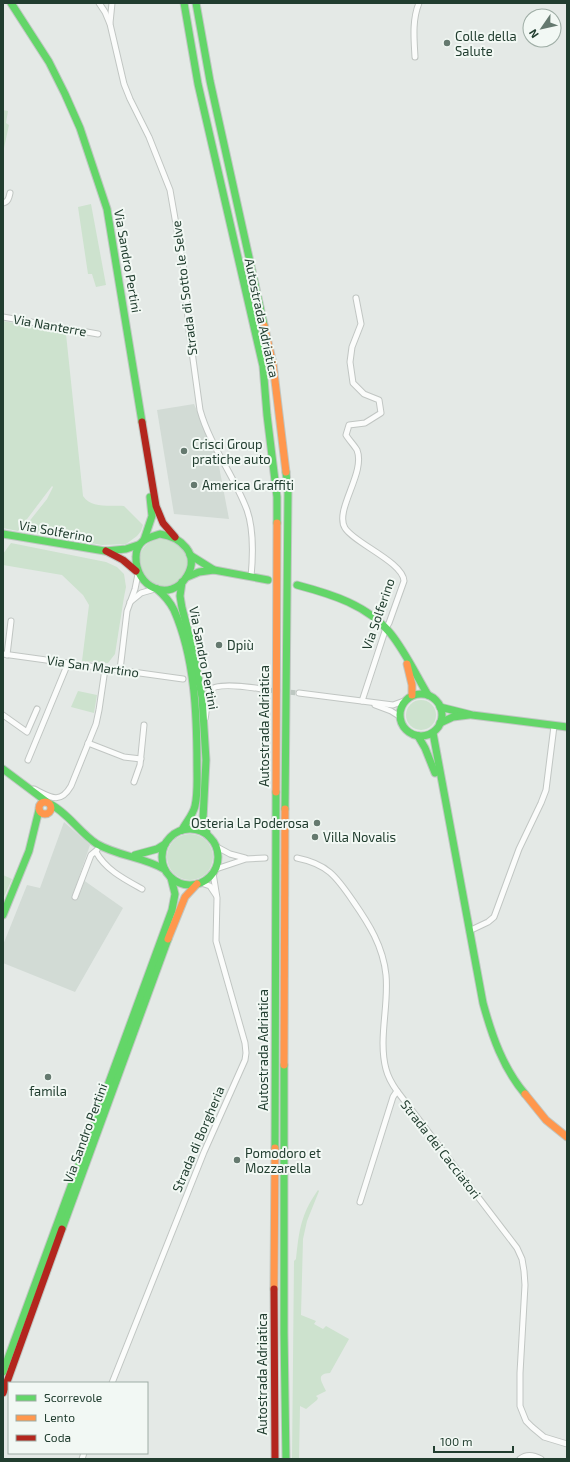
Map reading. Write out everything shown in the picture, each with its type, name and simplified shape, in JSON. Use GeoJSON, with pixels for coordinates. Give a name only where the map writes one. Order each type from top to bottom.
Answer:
{"type":"FeatureCollection","features":[{"type":"Feature","properties":{"kind":"main road","name":"Via Sandro Pertini"},"geometry":{"type":"LineString","coordinates":[[6,3],[40,57],[61,97],[76,130],[101,206],[112,260],[151,506],[152,516],[144,540]]}},
{"type":"Feature","properties":{"kind":"main road","name":"Via Sandro Pertini"},"geometry":{"type":"LineString","coordinates":[[11,3],[49,62],[65,94],[80,128],[107,209],[156,506],[163,523],[187,548],[190,556],[190,570],[184,579],[180,596],[199,681],[204,722],[206,760],[203,818],[207,834],[217,847]]}},
{"type":"Feature","properties":{"kind":"main road","name":"Autostrada Adriatica"},"geometry":{"type":"LineString","coordinates":[[184,3],[198,84],[263,366],[276,497],[275,1459]]}},
{"type":"Feature","properties":{"kind":"main road","name":"Autostrada Adriatica"},"geometry":{"type":"LineString","coordinates":[[196,3],[210,81],[273,364],[288,493],[285,688],[284,1340],[286,1459]]}},
{"type":"Feature","properties":{"kind":"main road","name":"Via Solferino"},"geometry":{"type":"LineString","coordinates":[[3,534],[105,551],[126,549],[138,545]]}},
{"type":"Feature","properties":{"kind":"main road"},"geometry":{"type":"LineString","coordinates":[[137,572],[135,562],[138,545],[144,540],[160,534],[175,537]]}},
{"type":"Feature","properties":{"kind":"main road","name":"Via Solferino"},"geometry":{"type":"LineString","coordinates":[[105,551],[124,560],[137,572]]}},
{"type":"Feature","properties":{"kind":"main road"},"geometry":{"type":"LineString","coordinates":[[190,556],[214,570]]}},
{"type":"Feature","properties":{"kind":"main road"},"geometry":{"type":"LineString","coordinates":[[156,589],[165,590],[172,588],[184,579],[199,572],[214,570],[268,580]]}},
{"type":"Feature","properties":{"kind":"main road","name":"Via Sandro Pertini"},"geometry":{"type":"LineString","coordinates":[[137,572],[142,580],[156,589],[168,600],[174,609],[187,657],[194,698],[198,753],[197,795],[195,807],[182,830],[169,838],[165,844]]}},
{"type":"Feature","properties":{"kind":"main road"},"geometry":{"type":"LineString","coordinates":[[298,585],[328,593],[347,601],[369,614],[386,628],[396,641],[428,695]]}},
{"type":"Feature","properties":{"kind":"main road"},"geometry":{"type":"LineString","coordinates":[[405,656],[412,685],[412,695]]}},
{"type":"Feature","properties":{"kind":"main road"},"geometry":{"type":"LineString","coordinates":[[412,695],[428,695],[433,698],[440,707],[442,718],[440,723],[432,733],[428,735],[418,736],[411,734],[401,723],[399,716],[404,701],[412,695]]}},
{"type":"Feature","properties":{"kind":"main road"},"geometry":{"type":"LineString","coordinates":[[440,707],[472,715],[567,727]]}},
{"type":"Feature","properties":{"kind":"main road"},"geometry":{"type":"LineString","coordinates":[[440,723],[454,717],[472,715]]}},
{"type":"Feature","properties":{"kind":"main road"},"geometry":{"type":"LineString","coordinates":[[432,733],[483,1003],[491,1032],[498,1051],[522,1091],[546,1120],[567,1137]]}},
{"type":"Feature","properties":{"kind":"main road"},"geometry":{"type":"LineString","coordinates":[[418,736],[430,759],[444,798]]}},
{"type":"Feature","properties":{"kind":"main road"},"geometry":{"type":"LineString","coordinates":[[3,769],[28,790],[35,798],[42,813],[64,816]]}},
{"type":"Feature","properties":{"kind":"main road"},"geometry":{"type":"LineString","coordinates":[[28,790],[39,795],[55,807],[85,835],[99,844],[116,852],[151,861],[164,869]]}},
{"type":"Feature","properties":{"kind":"main road"},"geometry":{"type":"LineString","coordinates":[[3,914],[29,851],[41,804],[49,803]]}},
{"type":"Feature","properties":{"kind":"main road"},"geometry":{"type":"LineString","coordinates":[[33,837],[45,817],[52,809],[49,803]]}},
{"type":"Feature","properties":{"kind":"main road"},"geometry":{"type":"LineString","coordinates":[[182,830],[190,828],[207,834]]}},
{"type":"Feature","properties":{"kind":"main road"},"geometry":{"type":"LineString","coordinates":[[133,856],[157,850],[165,844]]}},
{"type":"Feature","properties":{"kind":"main road"},"geometry":{"type":"LineString","coordinates":[[164,869],[162,856],[165,844]]}},
{"type":"Feature","properties":{"kind":"main road"},"geometry":{"type":"LineString","coordinates":[[214,871],[218,854],[217,847]]}},
{"type":"Feature","properties":{"kind":"main road","name":"Via Sandro Pertini"},"geometry":{"type":"LineString","coordinates":[[3,1372],[172,910],[175,894],[171,878],[164,869]]}},
{"type":"Feature","properties":{"kind":"main road","name":"Via Sandro Pertini"},"geometry":{"type":"LineString","coordinates":[[3,1393],[177,914],[185,897],[199,884],[208,879],[214,871]]}},
{"type":"Feature","properties":{"kind":"main road"},"geometry":{"type":"LineString","coordinates":[[171,878],[179,883],[188,885],[199,884]]}},
{"type":"Feature","properties":{"kind":"street","name":"Strada di Sotto le Selve"},"geometry":{"type":"LineString","coordinates":[[99,3],[110,24],[124,84],[149,137],[170,190],[184,270],[189,330],[200,410],[203,422],[217,453],[241,495],[247,511],[251,535],[251,577]]}},
{"type":"Feature","properties":{"kind":"street"},"geometry":{"type":"LineString","coordinates":[[104,12],[111,3]]}},
{"type":"Feature","properties":{"kind":"street"},"geometry":{"type":"LineString","coordinates":[[110,24],[111,3]]}},
{"type":"Feature","properties":{"kind":"street"},"geometry":{"type":"LineString","coordinates":[[415,58],[413,36],[415,13],[419,3]]}},
{"type":"Feature","properties":{"kind":"street"},"geometry":{"type":"LineString","coordinates":[[3,203],[6,202],[10,196]]}},
{"type":"Feature","properties":{"kind":"street","name":"Via Solferino"},"geometry":{"type":"LineString","coordinates":[[356,298],[361,324],[352,347],[350,362],[353,383],[364,394],[379,400],[381,413],[365,424],[349,424],[346,435],[357,450],[358,459],[356,475],[344,511],[343,522],[345,529],[384,557],[404,576],[402,588],[389,624],[386,628],[364,700]]}},
{"type":"Feature","properties":{"kind":"street","name":"Via Nanterre"},"geometry":{"type":"LineString","coordinates":[[3,317],[98,334]]}},
{"type":"Feature","properties":{"kind":"street"},"geometry":{"type":"LineString","coordinates":[[120,670],[127,611],[135,589],[137,572]]}},
{"type":"Feature","properties":{"kind":"street"},"geometry":{"type":"LineString","coordinates":[[130,602],[141,593],[156,589]]}},
{"type":"Feature","properties":{"kind":"street"},"geometry":{"type":"LineString","coordinates":[[5,654],[11,621]]}},
{"type":"Feature","properties":{"kind":"street","name":"Via San Martino"},"geometry":{"type":"LineString","coordinates":[[5,654],[183,679]]}},
{"type":"Feature","properties":{"kind":"street"},"geometry":{"type":"LineString","coordinates":[[28,760],[68,663]]}},
{"type":"Feature","properties":{"kind":"street"},"geometry":{"type":"LineString","coordinates":[[18,781],[55,799],[61,798],[67,793],[96,724],[105,669]]}},
{"type":"Feature","properties":{"kind":"street"},"geometry":{"type":"LineString","coordinates":[[204,722],[207,711],[208,695],[213,687],[242,687],[268,690]]}},
{"type":"Feature","properties":{"kind":"street"},"geometry":{"type":"LineString","coordinates":[[299,693],[364,700],[393,705],[404,701]]}},
{"type":"Feature","properties":{"kind":"street"},"geometry":{"type":"LineString","coordinates":[[364,700],[391,711],[399,716]]}},
{"type":"Feature","properties":{"kind":"street"},"geometry":{"type":"LineString","coordinates":[[3,715],[27,732],[37,709]]}},
{"type":"Feature","properties":{"kind":"street"},"geometry":{"type":"LineString","coordinates":[[134,782],[141,759],[144,725]]}},
{"type":"Feature","properties":{"kind":"street"},"geometry":{"type":"LineString","coordinates":[[469,931],[488,922],[494,917],[519,849],[546,790],[554,726]]}},
{"type":"Feature","properties":{"kind":"street"},"geometry":{"type":"LineString","coordinates":[[88,743],[124,757],[141,759]]}},
{"type":"Feature","properties":{"kind":"street"},"geometry":{"type":"LineString","coordinates":[[75,897],[91,856],[96,852],[99,844]]}},
{"type":"Feature","properties":{"kind":"street"},"geometry":{"type":"LineString","coordinates":[[217,847],[230,854],[246,858],[265,858]]}},
{"type":"Feature","properties":{"kind":"street"},"geometry":{"type":"LineString","coordinates":[[96,852],[101,860],[110,869],[142,888]]}},
{"type":"Feature","properties":{"kind":"street"},"geometry":{"type":"LineString","coordinates":[[214,871],[246,858]]}},
{"type":"Feature","properties":{"kind":"street","name":"Strada dei Cacciatori"},"geometry":{"type":"LineString","coordinates":[[297,858],[315,862],[333,875],[367,921],[378,940],[383,958],[386,987],[383,1051],[386,1070],[397,1091],[517,1248],[522,1259],[525,1285],[520,1373],[520,1406],[526,1421],[544,1437],[567,1444]]}},
{"type":"Feature","properties":{"kind":"street","name":"Strada di Borgheria"},"geometry":{"type":"LineString","coordinates":[[112,1382],[204,1152],[245,1060],[245,1043],[216,941],[217,898],[214,871]]}},
{"type":"Feature","properties":{"kind":"street"},"geometry":{"type":"LineString","coordinates":[[199,884],[210,886],[217,898]]}},
{"type":"Feature","properties":{"kind":"street"},"geometry":{"type":"LineString","coordinates":[[360,1202],[393,1097],[397,1091]]}},
{"type":"Feature","properties":{"kind":"street"},"geometry":{"type":"LineString","coordinates":[[520,1459],[525,1456],[535,1456],[541,1459]]}},
{"type":"Feature","properties":{"kind":"shaded area"},"geometry":{"type":"Polygon","coordinates":[[[194,404],[218,461],[229,519],[174,514],[157,410],[194,404]]]}},
{"type":"Feature","properties":{"kind":"shaded area"},"geometry":{"type":"Polygon","coordinates":[[[64,822],[90,845],[79,877],[123,908],[75,992],[3,963],[3,945],[27,885],[40,888],[64,822]]]}},
{"type":"Feature","properties":{"kind":"green space"},"geometry":{"type":"Polygon","coordinates":[[[3,110],[8,111],[6,123],[9,125],[4,148],[3,148],[3,110]]]}},
{"type":"Feature","properties":{"kind":"green space"},"geometry":{"type":"Polygon","coordinates":[[[91,204],[106,285],[96,287],[92,274],[88,274],[78,207],[91,204]]]}},
{"type":"Feature","properties":{"kind":"green space"},"geometry":{"type":"Polygon","coordinates":[[[3,321],[66,334],[83,496],[91,503],[96,505],[124,506],[143,525],[137,536],[126,544],[102,545],[24,531],[24,528],[47,499],[53,487],[52,486],[18,531],[3,528],[3,321]]]}},
{"type":"Feature","properties":{"kind":"green space"},"geometry":{"type":"Polygon","coordinates":[[[163,538],[172,540],[180,545],[185,553],[187,562],[185,571],[180,579],[172,584],[163,586],[154,584],[146,579],[141,571],[139,562],[141,553],[146,545],[154,540],[163,538]]]}},
{"type":"Feature","properties":{"kind":"green space"},"geometry":{"type":"Polygon","coordinates":[[[11,543],[106,562],[117,567],[124,574],[126,587],[115,654],[108,663],[82,661],[89,605],[83,595],[62,575],[3,565],[3,554],[11,543]]]}},
{"type":"Feature","properties":{"kind":"green space"},"geometry":{"type":"Polygon","coordinates":[[[78,691],[97,695],[94,713],[71,707],[78,691]]]}},
{"type":"Feature","properties":{"kind":"green space"},"geometry":{"type":"Polygon","coordinates":[[[421,700],[432,704],[436,715],[432,726],[421,730],[410,726],[406,715],[410,704],[421,700]]]}},
{"type":"Feature","properties":{"kind":"green space"},"geometry":{"type":"Polygon","coordinates":[[[195,834],[207,840],[212,848],[212,866],[207,874],[199,879],[185,880],[173,874],[168,866],[167,852],[173,840],[181,835],[195,834]]]}},
{"type":"Feature","properties":{"kind":"green space"},"geometry":{"type":"Polygon","coordinates":[[[3,875],[12,879],[3,899],[3,875]]]}},
{"type":"Feature","properties":{"kind":"green space"},"geometry":{"type":"Polygon","coordinates":[[[318,1190],[319,1191],[307,1221],[303,1239],[301,1315],[316,1321],[314,1324],[323,1329],[326,1326],[349,1339],[330,1373],[322,1375],[321,1377],[326,1391],[316,1396],[318,1398],[317,1400],[306,1409],[300,1406],[299,1459],[292,1459],[294,1261],[296,1259],[298,1239],[304,1215],[318,1190]]]}},
{"type":"Feature","properties":{"kind":"tunnel"},"geometry":{"type":"LineString","coordinates":[[268,690],[299,693]]}},
{"type":"Feature","properties":{"kind":"traffic: fast"},"geometry":{"type":"LineString","coordinates":[[11,3],[49,62],[65,94],[80,128],[107,209],[142,422]]}},
{"type":"Feature","properties":{"kind":"traffic: fast"},"geometry":{"type":"LineString","coordinates":[[184,3],[198,84],[263,366],[267,415],[277,497],[277,523]]}},
{"type":"Feature","properties":{"kind":"traffic: fast"},"geometry":{"type":"LineString","coordinates":[[196,3],[210,81],[264,325]]}},
{"type":"Feature","properties":{"kind":"traffic: fast"},"geometry":{"type":"LineString","coordinates":[[285,809],[288,493],[286,472]]}},
{"type":"Feature","properties":{"kind":"traffic: fast"},"geometry":{"type":"LineString","coordinates":[[144,540],[152,516],[150,497]]}},
{"type":"Feature","properties":{"kind":"traffic: fast"},"geometry":{"type":"LineString","coordinates":[[3,534],[105,551],[126,549],[138,545]]}},
{"type":"Feature","properties":{"kind":"traffic: fast"},"geometry":{"type":"LineString","coordinates":[[160,534],[175,539],[181,543],[190,554],[191,561],[187,576],[180,584],[172,589],[163,590],[147,584],[141,577],[137,568],[136,555],[140,544],[147,538],[160,534]]}},
{"type":"Feature","properties":{"kind":"traffic: fast"},"geometry":{"type":"LineString","coordinates":[[190,555],[214,570],[268,580]]}},
{"type":"Feature","properties":{"kind":"traffic: fast"},"geometry":{"type":"LineString","coordinates":[[187,577],[199,572],[214,570]]}},
{"type":"Feature","properties":{"kind":"traffic: fast"},"geometry":{"type":"LineString","coordinates":[[182,582],[180,596],[182,608],[193,650],[202,697],[206,760],[203,819],[207,834]]}},
{"type":"Feature","properties":{"kind":"traffic: fast"},"geometry":{"type":"LineString","coordinates":[[297,585],[323,592],[348,602],[371,615],[382,624],[391,634],[411,664],[428,695]]}},
{"type":"Feature","properties":{"kind":"traffic: fast"},"geometry":{"type":"LineString","coordinates":[[157,589],[167,599],[174,610],[181,628],[191,667],[196,727],[197,796],[193,812],[182,830]]}},
{"type":"Feature","properties":{"kind":"traffic: fast"},"geometry":{"type":"LineString","coordinates":[[417,694],[425,694],[433,697],[439,703],[442,715],[439,727],[433,733],[425,736],[417,736],[409,733],[403,727],[400,719],[400,711],[403,703],[409,697],[417,694]]}},
{"type":"Feature","properties":{"kind":"traffic: fast"},"geometry":{"type":"LineString","coordinates":[[440,707],[472,715],[567,727]]}},
{"type":"Feature","properties":{"kind":"traffic: fast"},"geometry":{"type":"LineString","coordinates":[[440,723],[453,717],[469,715]]}},
{"type":"Feature","properties":{"kind":"traffic: fast"},"geometry":{"type":"LineString","coordinates":[[433,733],[483,1003],[490,1027],[504,1062],[517,1084],[525,1094]]}},
{"type":"Feature","properties":{"kind":"traffic: fast"},"geometry":{"type":"LineString","coordinates":[[418,736],[425,748],[435,773]]}},
{"type":"Feature","properties":{"kind":"traffic: fast"},"geometry":{"type":"LineString","coordinates":[[3,769],[47,802]]}},
{"type":"Feature","properties":{"kind":"traffic: fast"},"geometry":{"type":"LineString","coordinates":[[275,1148],[276,792]]}},
{"type":"Feature","properties":{"kind":"traffic: fast"},"geometry":{"type":"LineString","coordinates":[[50,804],[62,812],[97,844],[164,869]]}},
{"type":"Feature","properties":{"kind":"traffic: fast"},"geometry":{"type":"LineString","coordinates":[[3,915],[29,851],[39,810]]}},
{"type":"Feature","properties":{"kind":"traffic: fast"},"geometry":{"type":"LineString","coordinates":[[185,829],[195,829],[210,837],[216,846],[218,857],[216,868],[210,877],[195,885],[185,885],[174,880],[167,873],[162,862],[162,852],[167,841],[174,834],[185,829]]}},
{"type":"Feature","properties":{"kind":"traffic: fast"},"geometry":{"type":"LineString","coordinates":[[135,855],[157,849],[165,844]]}},
{"type":"Feature","properties":{"kind":"traffic: fast"},"geometry":{"type":"LineString","coordinates":[[3,1372],[172,910],[175,894],[171,878]]}},
{"type":"Feature","properties":{"kind":"traffic: fast"},"geometry":{"type":"LineString","coordinates":[[62,1229],[168,939]]}},
{"type":"Feature","properties":{"kind":"traffic: fast"},"geometry":{"type":"LineString","coordinates":[[284,1065],[284,1333],[286,1459]]}},
{"type":"Feature","properties":{"kind":"traffic: slow"},"geometry":{"type":"LineString","coordinates":[[264,325],[273,364],[286,472]]}},
{"type":"Feature","properties":{"kind":"traffic: slow"},"geometry":{"type":"LineString","coordinates":[[276,792],[277,523]]}},
{"type":"Feature","properties":{"kind":"traffic: slow"},"geometry":{"type":"LineString","coordinates":[[407,664],[412,685],[412,695]]}},
{"type":"Feature","properties":{"kind":"traffic: slow"},"geometry":{"type":"LineString","coordinates":[[43,802],[47,802],[51,808],[47,814],[43,814],[39,810],[39,806],[43,802]]}},
{"type":"Feature","properties":{"kind":"traffic: slow"},"geometry":{"type":"LineString","coordinates":[[284,1065],[285,809]]}},
{"type":"Feature","properties":{"kind":"traffic: slow"},"geometry":{"type":"LineString","coordinates":[[168,939],[185,897],[197,884]]}},
{"type":"Feature","properties":{"kind":"traffic: slow"},"geometry":{"type":"LineString","coordinates":[[525,1094],[546,1120],[567,1137]]}},
{"type":"Feature","properties":{"kind":"traffic: slow"},"geometry":{"type":"LineString","coordinates":[[274,1289],[275,1148]]}},
{"type":"Feature","properties":{"kind":"traffic: jam"},"geometry":{"type":"LineString","coordinates":[[142,422],[156,506],[163,523],[175,537]]}},
{"type":"Feature","properties":{"kind":"traffic: jam"},"geometry":{"type":"LineString","coordinates":[[106,551],[123,560],[136,571]]}},
{"type":"Feature","properties":{"kind":"traffic: jam"},"geometry":{"type":"LineString","coordinates":[[3,1393],[62,1229]]}},
{"type":"Feature","properties":{"kind":"traffic: jam"},"geometry":{"type":"LineString","coordinates":[[274,1289],[275,1459]]}},
{"type":"Feature","properties":{"kind":"place","name":"Colle della Salute"},"geometry":{"type":"Point","coordinates":[447,43]}},
{"type":"Feature","properties":{"kind":"place","name":"Crisci Group pratiche auto"},"geometry":{"type":"Point","coordinates":[184,451]}},
{"type":"Feature","properties":{"kind":"place","name":"America Graffiti"},"geometry":{"type":"Point","coordinates":[194,485]}},
{"type":"Feature","properties":{"kind":"place","name":"Dpiù"},"geometry":{"type":"Point","coordinates":[219,645]}},
{"type":"Feature","properties":{"kind":"place","name":"Osteria La Poderosa"},"geometry":{"type":"Point","coordinates":[317,823]}},
{"type":"Feature","properties":{"kind":"place","name":"Villa Novalis"},"geometry":{"type":"Point","coordinates":[315,837]}},
{"type":"Feature","properties":{"kind":"place","name":"famila"},"geometry":{"type":"Point","coordinates":[48,1077]}},
{"type":"Feature","properties":{"kind":"place","name":"Pomodoro et Mozzarella"},"geometry":{"type":"Point","coordinates":[237,1160]}}]}
